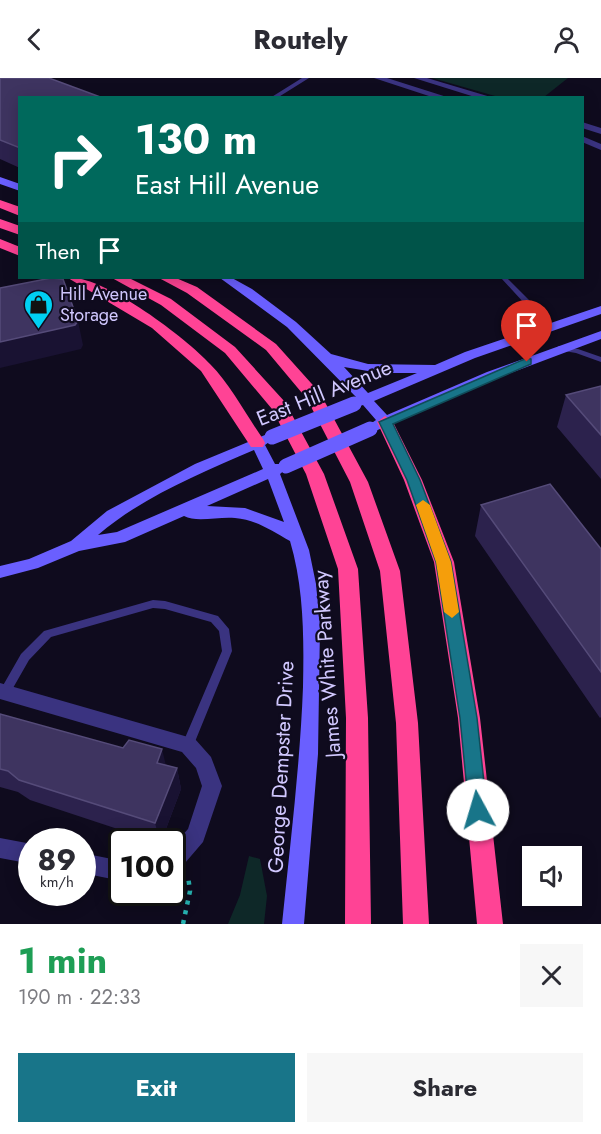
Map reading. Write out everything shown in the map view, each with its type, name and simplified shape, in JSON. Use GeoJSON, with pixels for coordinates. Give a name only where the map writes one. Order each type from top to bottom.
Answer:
{"type":"FeatureCollection","features":[{"type":"Feature","properties":{"kind":"highway"},"geometry":{"type":"LineString","coordinates":[[0,204],[18,211]]}},
{"type":"Feature","properties":{"kind":"highway"},"geometry":{"type":"LineString","coordinates":[[0,223],[18,230]]}},
{"type":"Feature","properties":{"kind":"highway"},"geometry":{"type":"LineString","coordinates":[[0,243],[18,251]]}},
{"type":"Feature","properties":{"kind":"highway"},"geometry":{"type":"LineString","coordinates":[[77,279],[157,325],[206,368],[242,418],[264,440]]}},
{"type":"Feature","properties":{"kind":"highway","name":"James White Parkway"},"geometry":{"type":"LineString","coordinates":[[121,279],[166,302],[230,350],[279,406],[315,474],[348,569],[357,718],[358,924]]}},
{"type":"Feature","properties":{"kind":"highway"},"geometry":{"type":"LineString","coordinates":[[168,279],[192,290],[271,347],[314,397],[359,482],[390,571],[407,723],[416,924]]}},
{"type":"Feature","properties":{"kind":"highway"},"geometry":{"type":"LineString","coordinates":[[378,425],[413,480],[444,562],[469,718],[490,924]]}},
{"type":"Feature","properties":{"kind":"main road"},"geometry":{"type":"LineString","coordinates":[[0,180],[18,187]]}},
{"type":"Feature","properties":{"kind":"main road"},"geometry":{"type":"LineString","coordinates":[[226,279],[279,314],[323,354],[378,425]]}},
{"type":"Feature","properties":{"kind":"main road","name":"East Hill Avenue"},"geometry":{"type":"LineString","coordinates":[[77,545],[112,515],[201,468],[442,367],[550,326],[601,310]]}},
{"type":"Feature","properties":{"kind":"main road","name":"East Hill Avenue"},"geometry":{"type":"LineString","coordinates":[[0,572],[32,564],[77,545],[119,538],[492,375],[601,335]]}},
{"type":"Feature","properties":{"kind":"main road"},"geometry":{"type":"LineString","coordinates":[[323,354],[343,364],[370,369],[442,367]]}},
{"type":"Feature","properties":{"kind":"main road","name":"George Dempster Drive"},"geometry":{"type":"LineString","coordinates":[[264,440],[279,469],[308,582],[312,694],[293,924]]}},
{"type":"Feature","properties":{"kind":"main road"},"geometry":{"type":"LineString","coordinates":[[175,514],[208,511],[262,516],[295,537]]}},
{"type":"Feature","properties":{"kind":"street"},"geometry":{"type":"LineString","coordinates":[[378,78],[439,96]]}},
{"type":"Feature","properties":{"kind":"street"},"geometry":{"type":"LineString","coordinates":[[418,78],[483,96]]}},
{"type":"Feature","properties":{"kind":"street"},"geometry":{"type":"LineString","coordinates":[[584,126],[601,131]]}},
{"type":"Feature","properties":{"kind":"street"},"geometry":{"type":"LineString","coordinates":[[584,140],[601,147]]}},
{"type":"Feature","properties":{"kind":"street"},"geometry":{"type":"LineString","coordinates":[[2,691],[188,745],[204,764],[212,786],[196,835],[186,847]]}},
{"type":"Feature","properties":{"kind":"street"},"geometry":{"type":"LineString","coordinates":[[0,848],[18,851]]}},
{"type":"Feature","properties":{"kind":"lane"},"geometry":{"type":"LineString","coordinates":[[275,96],[306,78]]}},
{"type":"Feature","properties":{"kind":"lane"},"geometry":{"type":"LineString","coordinates":[[505,279],[550,326]]}},
{"type":"Feature","properties":{"kind":"lane"},"geometry":{"type":"LineString","coordinates":[[561,348],[578,351],[601,360]]}},
{"type":"Feature","properties":{"kind":"lane"},"geometry":{"type":"LineString","coordinates":[[2,691],[25,657],[48,634],[153,604],[165,605],[214,619],[224,628],[227,651],[188,745]]}},
{"type":"Feature","properties":{"kind":"path"},"geometry":{"type":"LineString","coordinates":[[183,924],[190,891],[186,857]]}},
{"type":"Feature","properties":{"kind":"green space"},"geometry":{"type":"Polygon","coordinates":[[[432,78],[568,78],[545,96],[495,96],[432,78]]]}},
{"type":"Feature","properties":{"kind":"green space"},"geometry":{"type":"Polygon","coordinates":[[[249,856],[260,859],[267,896],[264,924],[228,924],[240,895],[249,856]]]}},
{"type":"Feature","properties":{"kind":"building"},"geometry":{"type":"Polygon","coordinates":[[[0,78],[49,78],[98,96],[18,96],[18,147],[0,140],[0,78]]]}},
{"type":"Feature","properties":{"kind":"building"},"geometry":{"type":"Polygon","coordinates":[[[46,279],[63,279],[78,321],[75,325],[0,342],[0,288],[46,279]]]}},
{"type":"Feature","properties":{"kind":"building"},"geometry":{"type":"Polygon","coordinates":[[[601,386],[601,435],[566,395],[601,386]]]}},
{"type":"Feature","properties":{"kind":"building"},"geometry":{"type":"Polygon","coordinates":[[[550,484],[601,549],[601,672],[481,505],[550,484]]]}},
{"type":"Feature","properties":{"kind":"building"},"geometry":{"type":"Polygon","coordinates":[[[0,714],[123,748],[129,740],[162,749],[157,763],[177,768],[155,823],[19,780],[8,771],[0,769],[0,714]]]}},
{"type":"Feature","properties":{"kind":"slow traffic"},"geometry":{"type":"LineString","coordinates":[[423,505],[444,562],[452,612]]}},
{"type":"Feature","properties":{"kind":"place","name":"Hill Avenue Storage"},"geometry":{"type":"Point","coordinates":[39,330]}},
{"type":"Feature","properties":{"kind":"route"},"geometry":{"type":"LineString","coordinates":[[478,810],[469,718],[444,562],[413,480],[385,422],[527,362]]}}]}
